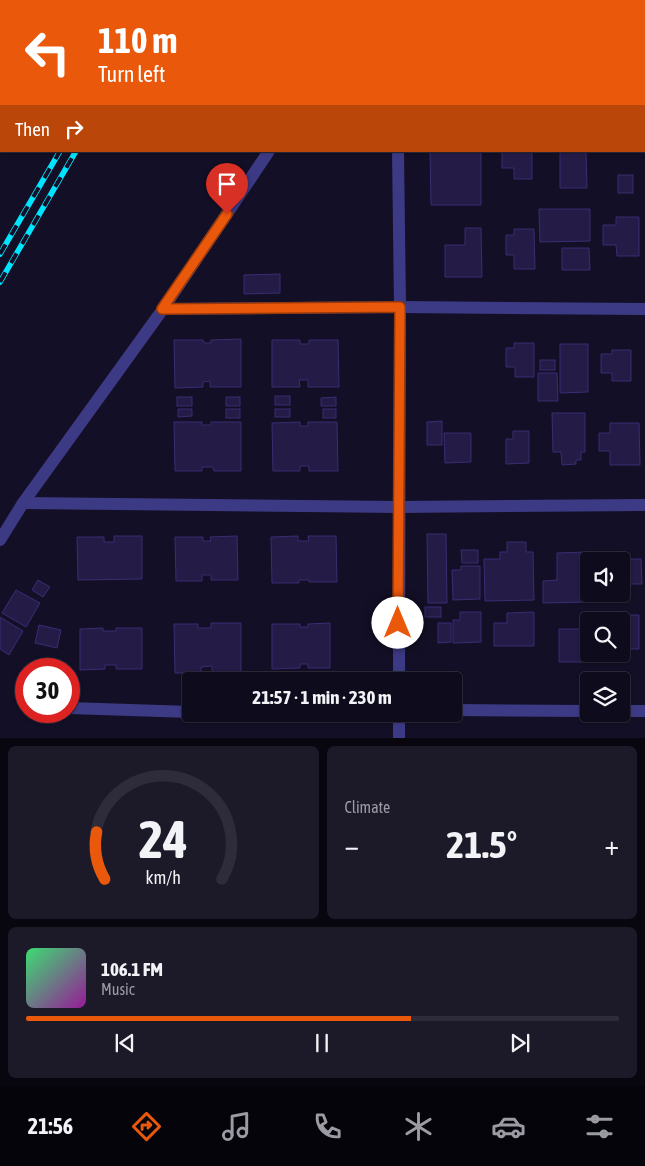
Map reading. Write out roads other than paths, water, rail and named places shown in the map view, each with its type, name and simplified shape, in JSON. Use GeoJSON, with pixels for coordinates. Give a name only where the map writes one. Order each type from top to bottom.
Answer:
{"type":"FeatureCollection","features":[{"type":"Feature","properties":{"kind":"street"},"geometry":{"type":"LineString","coordinates":[[0,540],[23,503],[162,309],[269,152]]}},
{"type":"Feature","properties":{"kind":"street"},"geometry":{"type":"LineString","coordinates":[[398,152],[400,307],[398,672]]}},
{"type":"Feature","properties":{"kind":"street"},"geometry":{"type":"LineString","coordinates":[[162,309],[400,307],[645,309]]}},
{"type":"Feature","properties":{"kind":"street"},"geometry":{"type":"LineString","coordinates":[[23,503],[398,507],[645,505]]}},
{"type":"Feature","properties":{"kind":"street"},"geometry":{"type":"LineString","coordinates":[[80,708],[182,712]]}},
{"type":"Feature","properties":{"kind":"street"},"geometry":{"type":"LineString","coordinates":[[462,710],[580,711]]}},
{"type":"Feature","properties":{"kind":"street"},"geometry":{"type":"LineString","coordinates":[[630,711],[645,711]]}},
{"type":"Feature","properties":{"kind":"street"},"geometry":{"type":"LineString","coordinates":[[399,722],[399,738]]}},
{"type":"Feature","properties":{"kind":"railway"},"geometry":{"type":"LineString","coordinates":[[0,254],[59,152]]}},
{"type":"Feature","properties":{"kind":"railway"},"geometry":{"type":"LineString","coordinates":[[0,282],[75,152]]}}]}
